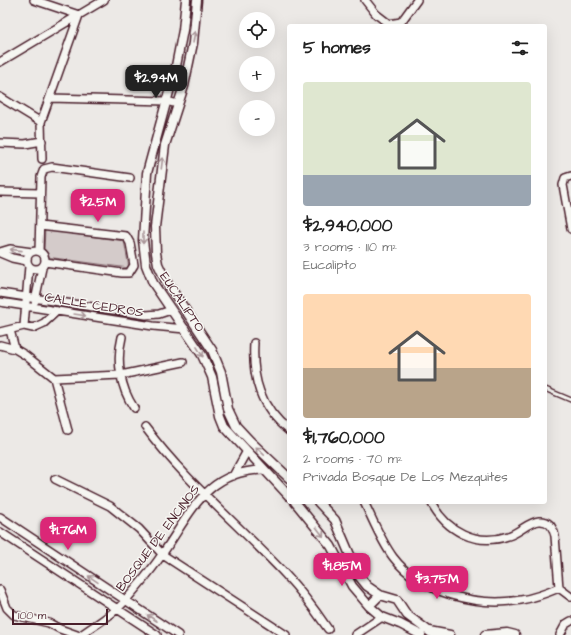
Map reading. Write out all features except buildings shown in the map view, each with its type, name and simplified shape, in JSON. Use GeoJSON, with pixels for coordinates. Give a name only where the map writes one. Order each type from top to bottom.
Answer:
{"type":"FeatureCollection","features":[{"type":"Feature","properties":{"kind":"street"},"geometry":{"type":"LineString","coordinates":[[34,0],[79,15]]}},
{"type":"Feature","properties":{"kind":"street"},"geometry":{"type":"LineString","coordinates":[[0,62],[104,0]]}},
{"type":"Feature","properties":{"kind":"street","name":"EUCALIPTO"},"geometry":{"type":"LineString","coordinates":[[186,0],[181,45],[147,173],[143,240],[146,265],[153,283],[202,355],[210,372],[220,416],[224,426],[287,494]]}},
{"type":"Feature","properties":{"kind":"street","name":"EUCALIPTO"},"geometry":{"type":"LineString","coordinates":[[198,0],[193,43],[184,86],[164,146],[155,227],[156,253],[162,273],[212,350],[221,372],[228,409],[236,426],[287,476]]}},
{"type":"Feature","properties":{"kind":"street"},"geometry":{"type":"LineString","coordinates":[[364,0],[376,14],[390,24],[400,22],[417,0]]}},
{"type":"Feature","properties":{"kind":"street"},"geometry":{"type":"LineString","coordinates":[[42,159],[41,122],[79,15]]}},
{"type":"Feature","properties":{"kind":"street"},"geometry":{"type":"LineString","coordinates":[[0,97],[41,122]]}},
{"type":"Feature","properties":{"kind":"street"},"geometry":{"type":"LineString","coordinates":[[50,98],[166,101],[178,104]]}},
{"type":"Feature","properties":{"kind":"street"},"geometry":{"type":"LineString","coordinates":[[0,143],[25,144],[42,141]]}},
{"type":"Feature","properties":{"kind":"street"},"geometry":{"type":"LineString","coordinates":[[35,252],[40,226],[40,193],[42,172],[47,168],[52,167],[130,178]]}},
{"type":"Feature","properties":{"kind":"street"},"geometry":{"type":"LineString","coordinates":[[571,176],[565,178],[563,185],[571,229]]}},
{"type":"Feature","properties":{"kind":"street"},"geometry":{"type":"LineString","coordinates":[[0,192],[40,193]]}},
{"type":"Feature","properties":{"kind":"street"},"geometry":{"type":"LineString","coordinates":[[145,199],[157,202]]}},
{"type":"Feature","properties":{"kind":"street"},"geometry":{"type":"LineString","coordinates":[[0,253],[28,263],[35,270],[44,265],[129,273],[134,265],[133,251],[129,239],[124,236],[40,226]]}},
{"type":"Feature","properties":{"kind":"street"},"geometry":{"type":"LineString","coordinates":[[0,253],[10,250],[43,254],[44,265],[35,308]]}},
{"type":"Feature","properties":{"kind":"street"},"geometry":{"type":"LineString","coordinates":[[24,326],[29,254],[35,252]]}},
{"type":"Feature","properties":{"kind":"street","name":"CALLE CEDROS"},"geometry":{"type":"LineString","coordinates":[[0,293],[152,315],[170,310]]}},
{"type":"Feature","properties":{"kind":"street","name":"CALLE CEDROS"},"geometry":{"type":"LineString","coordinates":[[0,302],[153,326],[185,329]]}},
{"type":"Feature","properties":{"kind":"street"},"geometry":{"type":"LineString","coordinates":[[0,332],[24,326],[33,328],[58,312]]}},
{"type":"Feature","properties":{"kind":"street"},"geometry":{"type":"LineString","coordinates":[[152,315],[153,326]]}},
{"type":"Feature","properties":{"kind":"street"},"geometry":{"type":"LineString","coordinates":[[10,330],[15,350]]}},
{"type":"Feature","properties":{"kind":"street"},"geometry":{"type":"LineString","coordinates":[[122,336],[119,351],[121,376],[124,391],[134,408]]}},
{"type":"Feature","properties":{"kind":"street"},"geometry":{"type":"LineString","coordinates":[[254,343],[254,372],[258,389],[273,414],[287,429]]}},
{"type":"Feature","properties":{"kind":"street"},"geometry":{"type":"LineString","coordinates":[[0,345],[15,350],[35,362],[54,378],[68,430]]}},
{"type":"Feature","properties":{"kind":"street"},"geometry":{"type":"LineString","coordinates":[[54,378],[121,376],[183,362]]}},
{"type":"Feature","properties":{"kind":"street"},"geometry":{"type":"LineString","coordinates":[[145,427],[163,451],[203,494],[284,574],[328,629]]}},
{"type":"Feature","properties":{"kind":"street"},"geometry":{"type":"LineString","coordinates":[[234,476],[247,451]]}},
{"type":"Feature","properties":{"kind":"street","name":"BOSQUE DE ENCINOS"},"geometry":{"type":"LineString","coordinates":[[81,635],[117,610],[125,601],[162,555],[190,510],[203,494],[216,484],[234,476],[248,471],[264,470]]}},
{"type":"Feature","properties":{"kind":"street"},"geometry":{"type":"LineString","coordinates":[[54,479],[110,506],[139,529],[162,555],[286,635]]}},
{"type":"Feature","properties":{"kind":"street"},"geometry":{"type":"LineString","coordinates":[[297,504],[331,546],[352,586],[369,606],[382,617],[422,633],[450,635]]}},
{"type":"Feature","properties":{"kind":"street"},"geometry":{"type":"LineString","coordinates":[[320,504],[329,512],[338,525],[359,576],[367,586],[380,595],[396,600],[422,633]]}},
{"type":"Feature","properties":{"kind":"street"},"geometry":{"type":"LineString","coordinates":[[365,504],[393,556],[409,573],[440,591],[468,600],[498,602],[521,600],[559,588]]}},
{"type":"Feature","properties":{"kind":"street"},"geometry":{"type":"LineString","coordinates":[[432,504],[444,521],[454,530],[464,536],[481,539],[494,539],[509,536],[535,522],[544,521],[550,524],[554,529],[555,536],[559,588],[571,597]]}},
{"type":"Feature","properties":{"kind":"street"},"geometry":{"type":"LineString","coordinates":[[0,517],[178,635]]}},
{"type":"Feature","properties":{"kind":"street"},"geometry":{"type":"LineString","coordinates":[[0,532],[156,635]]}},
{"type":"Feature","properties":{"kind":"street"},"geometry":{"type":"LineString","coordinates":[[0,590],[7,608],[14,615],[49,623],[60,632],[77,635]]}},
{"type":"Feature","properties":{"kind":"street"},"geometry":{"type":"LineString","coordinates":[[369,606],[380,595]]}},
{"type":"Feature","properties":{"kind":"street"},"geometry":{"type":"LineString","coordinates":[[400,624],[407,615]]}},
{"type":"Feature","properties":{"kind":"street"},"geometry":{"type":"LineString","coordinates":[[355,635],[382,617]]}},
{"type":"Feature","properties":{"kind":"street"},"geometry":{"type":"LineString","coordinates":[[560,635],[566,624],[571,621]]}},
{"type":"Feature","properties":{"kind":"street"},"geometry":{"type":"LineString","coordinates":[[485,635],[507,633],[515,635]]}},
{"type":"Feature","properties":{"kind":"lane"},"geometry":{"type":"LineString","coordinates":[[547,390],[571,400]]}},
{"type":"Feature","properties":{"kind":"shaded area"},"geometry":{"type":"Polygon","coordinates":[[[45,230],[124,241],[129,268],[47,257],[44,251],[45,230]]]}}]}
